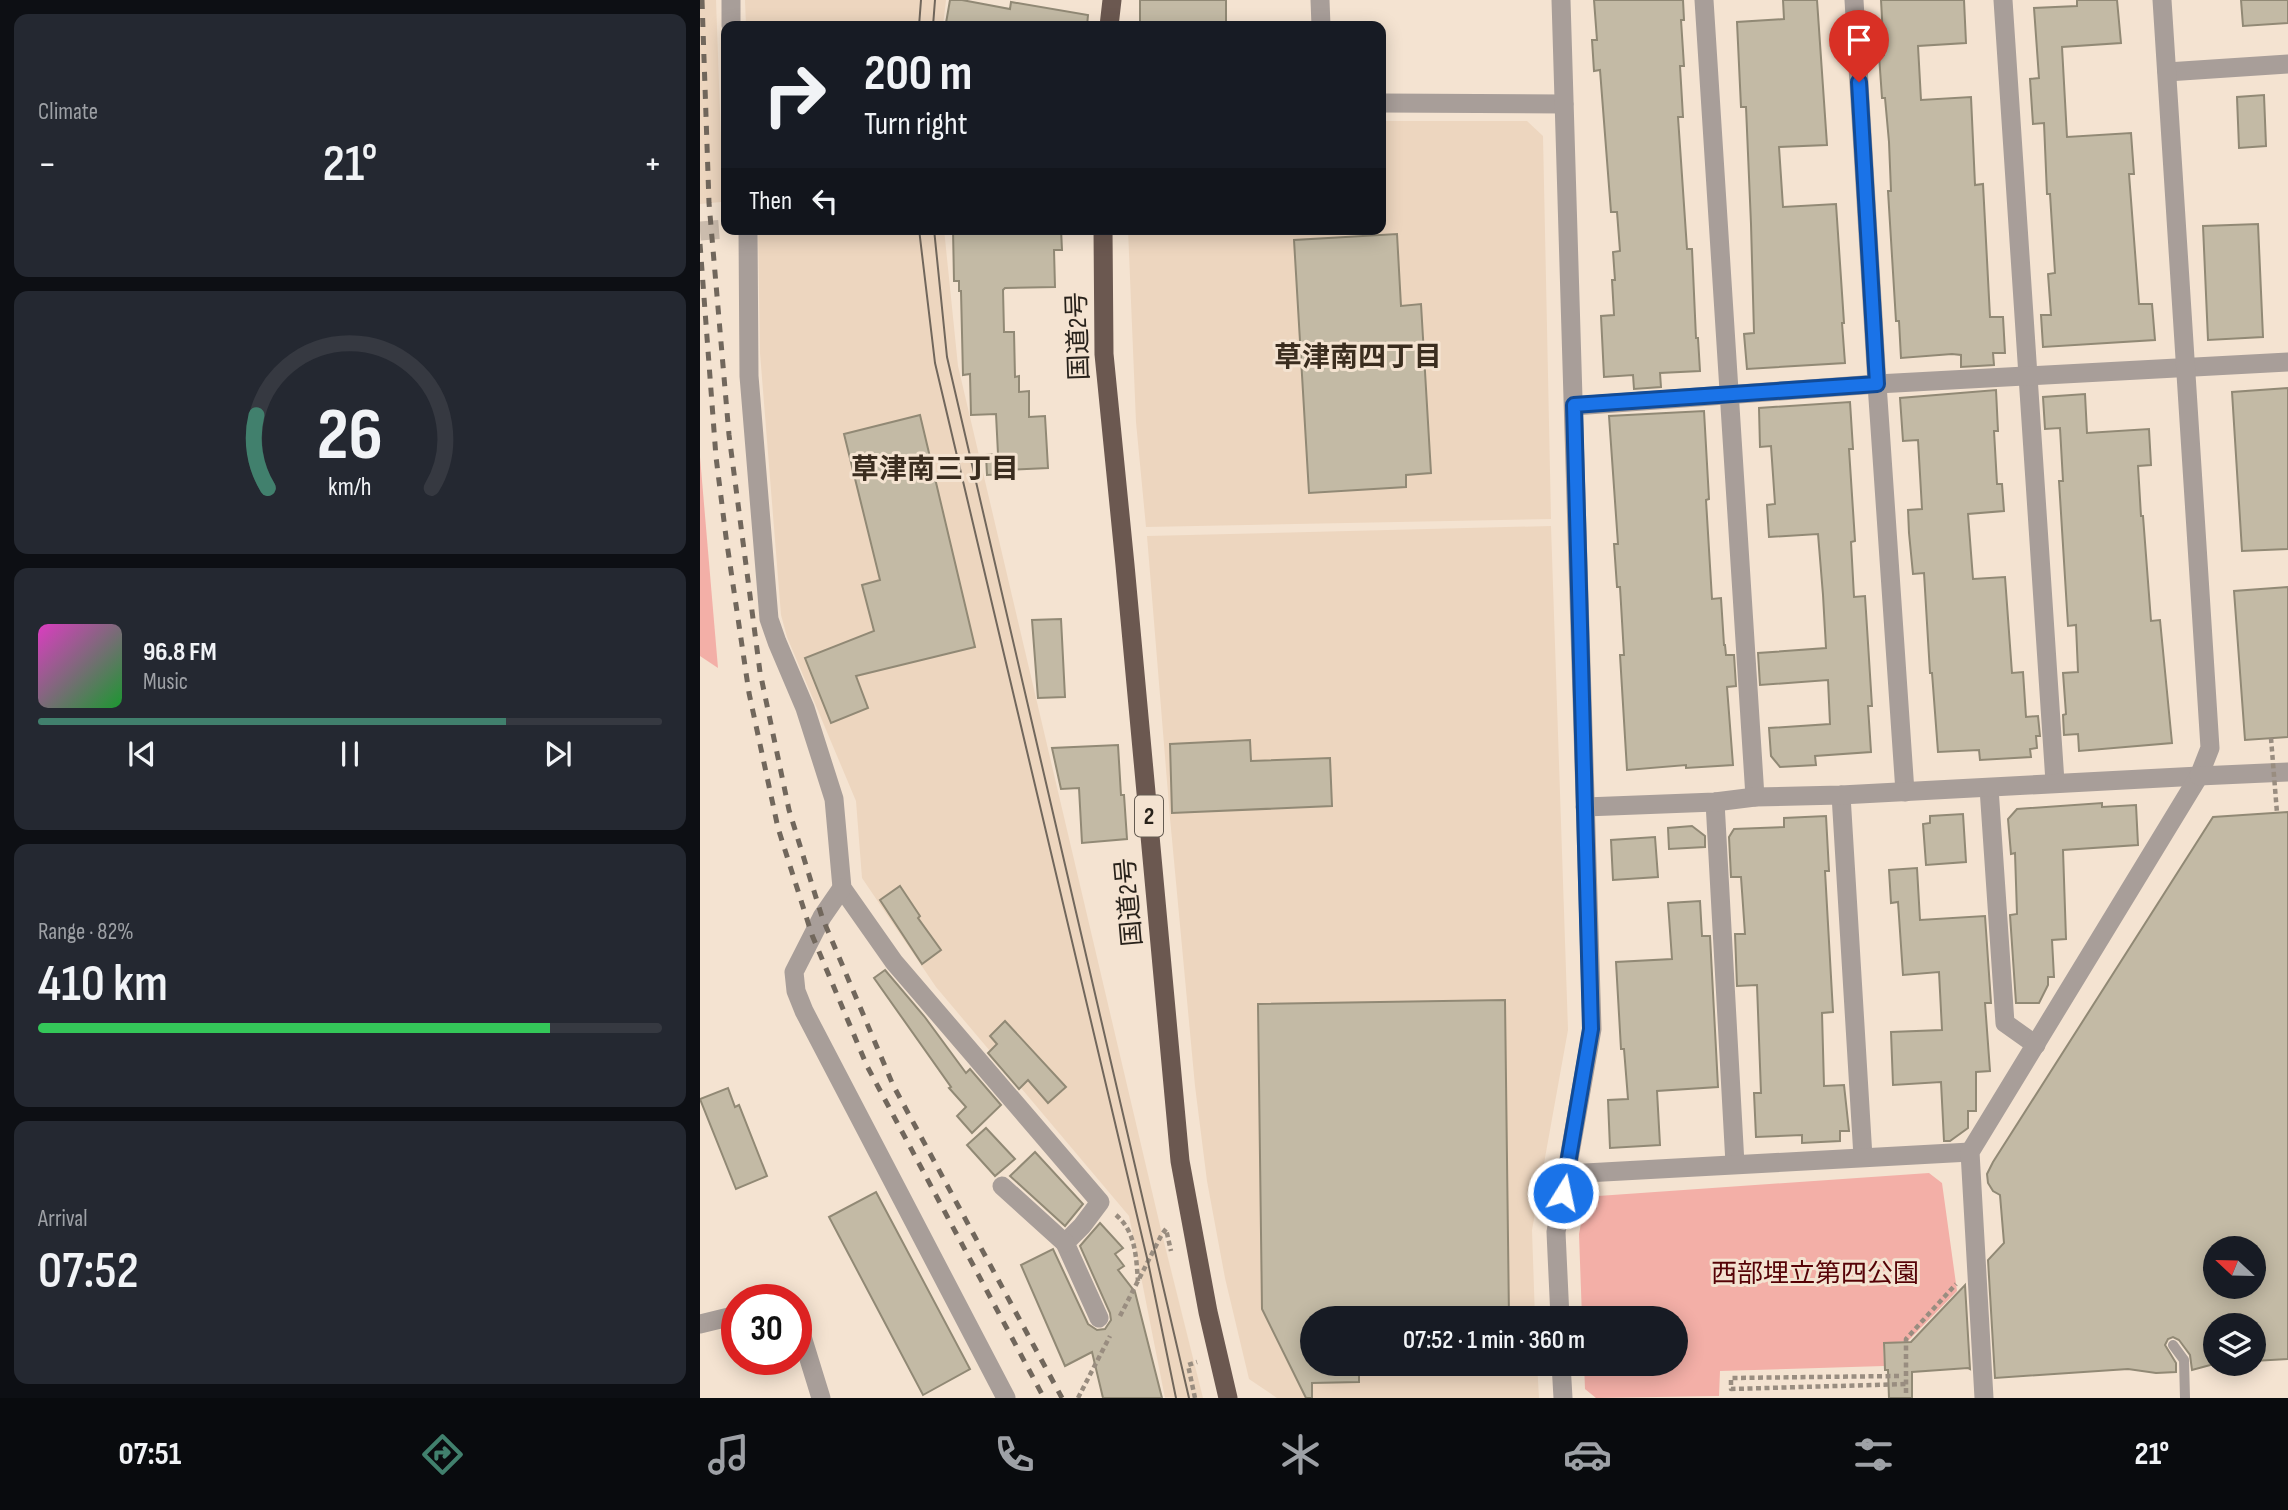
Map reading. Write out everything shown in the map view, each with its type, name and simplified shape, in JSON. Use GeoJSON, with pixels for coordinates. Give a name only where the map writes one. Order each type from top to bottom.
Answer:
{"type":"FeatureCollection","features":[{"type":"Feature","properties":{"kind":"highway"},"geometry":{"type":"LineString","coordinates":[[1110,21],[1112,0]]}},
{"type":"Feature","properties":{"kind":"highway","name":"国道2号"},"geometry":{"type":"LineString","coordinates":[[1103,235],[1104,354],[1180,1161],[1208,1312],[1228,1398]]}},
{"type":"Feature","properties":{"kind":"street"},"geometry":{"type":"LineString","coordinates":[[730,0],[731,21]]}},
{"type":"Feature","properties":{"kind":"street"},"geometry":{"type":"LineString","coordinates":[[1320,0],[1321,21]]}},
{"type":"Feature","properties":{"kind":"street"},"geometry":{"type":"LineString","coordinates":[[1559,1306],[1556,1232],[1591,1029],[1561,0]]}},
{"type":"Feature","properties":{"kind":"street"},"geometry":{"type":"LineString","coordinates":[[1704,0],[1755,797]]}},
{"type":"Feature","properties":{"kind":"street"},"geometry":{"type":"LineString","coordinates":[[1854,0],[1905,792]]}},
{"type":"Feature","properties":{"kind":"street"},"geometry":{"type":"LineString","coordinates":[[2003,0],[2055,782]]}},
{"type":"Feature","properties":{"kind":"street"},"geometry":{"type":"LineString","coordinates":[[1984,1398],[1970,1152],[2199,776],[2210,748],[2162,0]]}},
{"type":"Feature","properties":{"kind":"street"},"geometry":{"type":"LineString","coordinates":[[2166,72],[2288,64]]}},
{"type":"Feature","properties":{"kind":"street"},"geometry":{"type":"LineString","coordinates":[[1386,103],[1564,104]]}},
{"type":"Feature","properties":{"kind":"street"},"geometry":{"type":"LineString","coordinates":[[748,235],[749,376],[769,619],[804,708],[834,799],[842,888],[894,962],[1100,1202],[1083,1226],[1065,1243]]}},
{"type":"Feature","properties":{"kind":"street"},"geometry":{"type":"LineString","coordinates":[[1574,405],[1877,384],[2288,362]]}},
{"type":"Feature","properties":{"kind":"street"},"geometry":{"type":"LineString","coordinates":[[1585,807],[2288,772]]}},
{"type":"Feature","properties":{"kind":"street"},"geometry":{"type":"LineString","coordinates":[[1989,788],[2005,1023],[2036,1045]]}},
{"type":"Feature","properties":{"kind":"street"},"geometry":{"type":"LineString","coordinates":[[1841,795],[1863,1157]]}},
{"type":"Feature","properties":{"kind":"street"},"geometry":{"type":"LineString","coordinates":[[1715,802],[1735,1164]]}},
{"type":"Feature","properties":{"kind":"street"},"geometry":{"type":"LineString","coordinates":[[842,888],[822,917],[794,972],[796,991],[1006,1398]]}},
{"type":"Feature","properties":{"kind":"street"},"geometry":{"type":"LineString","coordinates":[[1567,1174],[1970,1152]]}},
{"type":"Feature","properties":{"kind":"street"},"geometry":{"type":"LineString","coordinates":[[1002,1186],[1065,1243],[1099,1318]]}},
{"type":"Feature","properties":{"kind":"street"},"geometry":{"type":"LineString","coordinates":[[700,1324],[721,1319]]}},
{"type":"Feature","properties":{"kind":"street"},"geometry":{"type":"LineString","coordinates":[[812,1369],[821,1398]]}},
{"type":"Feature","properties":{"kind":"street"},"geometry":{"type":"LineString","coordinates":[[1562,1376],[1563,1398]]}},
{"type":"Feature","properties":{"kind":"lane"},"geometry":{"type":"LineString","coordinates":[[2173,1345],[2184,1360],[2185,1398]]}},
{"type":"Feature","properties":{"kind":"path"},"geometry":{"type":"LineString","coordinates":[[2271,738],[2277,813]]}},
{"type":"Feature","properties":{"kind":"path"},"geometry":{"type":"LineString","coordinates":[[1100,1202],[1129,1229],[1134,1243],[1138,1282]]}},
{"type":"Feature","properties":{"kind":"path"},"geometry":{"type":"LineString","coordinates":[[1077,1398],[1166,1229],[1172,1256]]}},
{"type":"Feature","properties":{"kind":"path"},"geometry":{"type":"LineString","coordinates":[[1906,1393],[1906,1339],[1962,1279]]}},
{"type":"Feature","properties":{"kind":"path"},"geometry":{"type":"LineString","coordinates":[[1194,1349],[1200,1374]]}},
{"type":"Feature","properties":{"kind":"path"},"geometry":{"type":"LineString","coordinates":[[1195,1398],[1188,1364],[1197,1362]]}},
{"type":"Feature","properties":{"kind":"path"},"geometry":{"type":"LineString","coordinates":[[1899,1376],[1731,1378],[1731,1389],[1907,1384]]}},
{"type":"Feature","properties":{"kind":"shaded area"},"geometry":{"type":"Polygon","coordinates":[[[700,0],[716,0],[721,202],[700,204],[700,0]]]}},
{"type":"Feature","properties":{"kind":"shaded area"},"geometry":{"type":"Polygon","coordinates":[[[745,0],[946,0],[944,21],[746,21],[745,0]]]}},
{"type":"Feature","properties":{"kind":"shaded area"},"geometry":{"type":"Polygon","coordinates":[[[1386,121],[1527,121],[1543,136],[1551,519],[1146,527],[1136,422],[1128,235],[1386,235],[1386,121]]]}},
{"type":"Feature","properties":{"kind":"shaded area"},"geometry":{"type":"Polygon","coordinates":[[[758,235],[945,235],[958,366],[1203,1398],[1165,1398],[1129,1216],[936,987],[862,878],[856,801],[787,637],[781,615],[760,353],[758,235]]]}},
{"type":"Feature","properties":{"kind":"shaded area"},"geometry":{"type":"Polygon","coordinates":[[[1551,526],[1568,1030],[1532,1230],[1535,1306],[1300,1306],[1300,1376],[1538,1376],[1539,1398],[1277,1398],[1249,1379],[1225,1278],[1207,1181],[1195,1086],[1147,536],[1551,526]]]}},
{"type":"Feature","properties":{"kind":"green space"},"geometry":{"type":"Polygon","coordinates":[[[700,457],[718,668],[700,656],[700,457]]]}},
{"type":"Feature","properties":{"kind":"green space","name":"西部埋立第四公園"},"geometry":{"type":"Polygon","coordinates":[[[1929,1173],[1942,1183],[1957,1291],[1908,1341],[1883,1343],[1884,1366],[1720,1371],[1719,1396],[1596,1398],[1585,1389],[1584,1376],[1688,1376],[1688,1306],[1582,1306],[1579,1234],[1585,1203],[1598,1196],[1929,1173]]]}},
{"type":"Feature","properties":{"kind":"building"},"geometry":{"type":"Polygon","coordinates":[[[950,0],[1010,9],[1011,2],[1088,15],[1087,21],[946,21],[950,0]]]}},
{"type":"Feature","properties":{"kind":"building"},"geometry":{"type":"Polygon","coordinates":[[[1140,0],[1226,0],[1226,21],[1140,21],[1140,0]]]}},
{"type":"Feature","properties":{"kind":"building"},"geometry":{"type":"Polygon","coordinates":[[[1594,0],[1683,0],[1684,20],[1681,20],[1684,66],[1680,66],[1683,117],[1678,117],[1687,249],[1692,249],[1700,371],[1660,373],[1661,387],[1634,389],[1633,375],[1604,377],[1601,316],[1614,315],[1613,252],[1620,251],[1617,212],[1611,212],[1600,70],[1594,71],[1592,40],[1597,40],[1594,0]]]}},
{"type":"Feature","properties":{"kind":"building"},"geometry":{"type":"Polygon","coordinates":[[[1783,0],[1817,0],[1827,145],[1779,147],[1783,207],[1836,204],[1845,363],[1747,369],[1744,334],[1754,333],[1751,224],[1746,107],[1741,107],[1737,22],[1784,19],[1783,0]]]}},
{"type":"Feature","properties":{"kind":"building"},"geometry":{"type":"Polygon","coordinates":[[[1881,0],[1964,0],[1966,43],[1918,46],[1921,100],[1971,97],[1975,185],[1983,184],[1990,317],[2003,317],[2005,353],[1993,353],[1994,365],[1961,367],[1961,355],[1952,354],[1901,358],[1899,321],[1896,321],[1888,191],[1891,191],[1889,142],[1879,55],[1884,55],[1881,0]]]}},
{"type":"Feature","properties":{"kind":"building"},"geometry":{"type":"Polygon","coordinates":[[[2077,0],[2117,0],[2121,43],[2062,47],[2067,137],[2131,133],[2134,174],[2129,174],[2139,304],[2152,304],[2155,340],[2043,347],[2041,315],[2051,315],[2048,274],[2055,273],[2050,194],[2047,194],[2044,123],[2033,124],[2030,79],[2039,78],[2034,8],[2077,6],[2077,0]]]}},
{"type":"Feature","properties":{"kind":"building"},"geometry":{"type":"Polygon","coordinates":[[[2241,0],[2288,0],[2288,23],[2243,26],[2241,0]]]}},
{"type":"Feature","properties":{"kind":"building"},"geometry":{"type":"Polygon","coordinates":[[[2264,95],[2266,146],[2239,148],[2237,97],[2264,95]]]}},
{"type":"Feature","properties":{"kind":"building"},"geometry":{"type":"Polygon","coordinates":[[[2258,224],[2263,337],[2208,340],[2203,226],[2258,224]]]}},
{"type":"Feature","properties":{"kind":"building"},"geometry":{"type":"Polygon","coordinates":[[[1397,234],[1401,306],[1421,304],[1431,473],[1406,475],[1406,487],[1309,493],[1294,240],[1397,234]]]}},
{"type":"Feature","properties":{"kind":"building"},"geometry":{"type":"Polygon","coordinates":[[[953,235],[1061,235],[1062,250],[1054,250],[1055,287],[1003,290],[1004,332],[1014,332],[1015,377],[1019,376],[1019,392],[1029,391],[1029,417],[1045,416],[1048,468],[1006,470],[1007,474],[987,475],[986,455],[998,454],[996,414],[971,415],[970,374],[963,375],[961,291],[959,281],[954,281],[953,235]]]}},
{"type":"Feature","properties":{"kind":"building"},"geometry":{"type":"Polygon","coordinates":[[[2288,388],[2288,549],[2242,551],[2232,392],[2288,388]]]}},
{"type":"Feature","properties":{"kind":"building"},"geometry":{"type":"Polygon","coordinates":[[[1996,390],[1998,431],[1994,431],[1997,484],[2002,484],[2004,511],[1968,514],[1973,579],[2005,577],[2012,673],[2023,672],[2026,717],[2038,716],[2040,736],[2036,736],[2037,748],[2030,749],[2031,757],[1980,760],[1979,750],[1938,752],[1924,573],[1913,574],[1909,533],[1908,510],[1922,509],[1918,440],[1903,441],[1900,398],[1996,390]]]}},
{"type":"Feature","properties":{"kind":"building"},"geometry":{"type":"Polygon","coordinates":[[[2085,394],[2087,433],[2149,429],[2151,465],[2138,466],[2141,516],[2151,621],[2160,620],[2172,743],[2079,751],[2078,734],[2064,735],[2063,715],[2066,714],[2063,673],[2078,672],[2076,625],[2068,626],[2059,481],[2063,481],[2060,428],[2045,429],[2043,397],[2085,394]]]}},
{"type":"Feature","properties":{"kind":"building"},"geometry":{"type":"Polygon","coordinates":[[[1850,402],[1853,449],[1849,449],[1855,541],[1851,542],[1854,597],[1865,596],[1872,706],[1868,706],[1871,752],[1815,756],[1816,765],[1780,767],[1771,756],[1769,728],[1830,724],[1828,680],[1760,685],[1758,653],[1826,648],[1818,534],[1769,537],[1767,505],[1775,504],[1771,446],[1760,447],[1759,408],[1850,402]]]}},
{"type":"Feature","properties":{"kind":"building"},"geometry":{"type":"Polygon","coordinates":[[[1704,411],[1712,599],[1721,598],[1726,655],[1734,655],[1736,686],[1727,687],[1733,765],[1686,768],[1686,765],[1627,770],[1620,655],[1624,655],[1620,587],[1617,587],[1614,544],[1618,544],[1609,416],[1704,411]]]}},
{"type":"Feature","properties":{"kind":"building"},"geometry":{"type":"Polygon","coordinates":[[[920,415],[975,647],[856,676],[868,708],[831,723],[805,658],[874,631],[862,585],[880,580],[844,434],[920,415]]]}},
{"type":"Feature","properties":{"kind":"building"},"geometry":{"type":"Polygon","coordinates":[[[2288,587],[2288,737],[2245,740],[2234,591],[2288,587]]]}},
{"type":"Feature","properties":{"kind":"building"},"geometry":{"type":"Polygon","coordinates":[[[1061,619],[1065,697],[1038,698],[1032,620],[1061,619]]]}},
{"type":"Feature","properties":{"kind":"building"},"geometry":{"type":"Polygon","coordinates":[[[1250,740],[1251,761],[1330,758],[1332,806],[1172,813],[1170,744],[1250,740]]]}},
{"type":"Feature","properties":{"kind":"building"},"geometry":{"type":"Polygon","coordinates":[[[1118,745],[1127,839],[1082,843],[1079,788],[1061,789],[1052,748],[1118,745]]]}},
{"type":"Feature","properties":{"kind":"building"},"geometry":{"type":"Polygon","coordinates":[[[2102,803],[2102,807],[2136,805],[2138,845],[2063,850],[2066,939],[2052,940],[2054,977],[2048,977],[2048,985],[2039,1003],[2016,1003],[2010,915],[2017,914],[2015,853],[2011,854],[2008,819],[2017,809],[2102,803]]]}},
{"type":"Feature","properties":{"kind":"building"},"geometry":{"type":"Polygon","coordinates":[[[2288,812],[2288,1359],[2266,1360],[2266,1313],[2203,1313],[2203,1367],[2192,1370],[2190,1355],[2179,1340],[2173,1337],[2168,1339],[2165,1345],[2176,1363],[2176,1372],[2156,1373],[2128,1369],[1995,1378],[1988,1260],[2004,1243],[2000,1195],[1993,1191],[1988,1183],[1987,1174],[2213,817],[2288,812]]]}},
{"type":"Feature","properties":{"kind":"building"},"geometry":{"type":"Polygon","coordinates":[[[1963,814],[1966,862],[1926,865],[1923,824],[1930,823],[1930,816],[1963,814]]]}},
{"type":"Feature","properties":{"kind":"building"},"geometry":{"type":"Polygon","coordinates":[[[1826,816],[1829,871],[1825,871],[1833,1012],[1822,1013],[1824,1086],[1844,1085],[1849,1131],[1840,1131],[1840,1141],[1802,1143],[1802,1135],[1756,1137],[1754,1093],[1761,1093],[1757,985],[1737,986],[1735,934],[1745,934],[1741,877],[1731,877],[1729,837],[1734,829],[1784,827],[1784,818],[1826,816]]]}},
{"type":"Feature","properties":{"kind":"building"},"geometry":{"type":"Polygon","coordinates":[[[1692,826],[1705,836],[1705,847],[1669,849],[1668,828],[1692,826]]]}},
{"type":"Feature","properties":{"kind":"building"},"geometry":{"type":"Polygon","coordinates":[[[1655,837],[1658,877],[1613,880],[1611,840],[1655,837]]]}},
{"type":"Feature","properties":{"kind":"building"},"geometry":{"type":"Polygon","coordinates":[[[1917,868],[1920,920],[1985,916],[1991,1003],[1985,1003],[1990,1071],[1976,1072],[1976,1111],[1968,1111],[1968,1128],[1950,1141],[1944,1141],[1941,1082],[1893,1085],[1891,1032],[1942,1030],[1939,972],[1903,975],[1898,902],[1891,903],[1889,870],[1917,868]]]}},
{"type":"Feature","properties":{"kind":"building"},"geometry":{"type":"Polygon","coordinates":[[[900,886],[920,916],[918,918],[941,950],[922,964],[880,900],[900,886]]]}},
{"type":"Feature","properties":{"kind":"building"},"geometry":{"type":"Polygon","coordinates":[[[1700,901],[1702,936],[1710,936],[1718,1087],[1657,1091],[1660,1145],[1610,1148],[1608,1100],[1628,1099],[1624,1049],[1621,1049],[1616,962],[1672,959],[1668,903],[1700,901]]]}},
{"type":"Feature","properties":{"kind":"building"},"geometry":{"type":"Polygon","coordinates":[[[885,970],[924,1016],[966,1073],[970,1069],[1001,1105],[972,1133],[957,1116],[966,1107],[949,1088],[951,1087],[874,978],[885,970]]]}},
{"type":"Feature","properties":{"kind":"building"},"geometry":{"type":"Polygon","coordinates":[[[1505,1000],[1509,1306],[1300,1306],[1300,1376],[1359,1376],[1359,1382],[1312,1383],[1312,1398],[1306,1398],[1262,1309],[1258,1004],[1505,1000]]]}},
{"type":"Feature","properties":{"kind":"building"},"geometry":{"type":"Polygon","coordinates":[[[1005,1021],[1066,1087],[1048,1103],[1028,1080],[1019,1089],[988,1053],[997,1044],[990,1036],[1005,1021]]]}},
{"type":"Feature","properties":{"kind":"building"},"geometry":{"type":"Polygon","coordinates":[[[728,1088],[735,1107],[739,1105],[767,1176],[736,1189],[700,1099],[728,1088]]]}},
{"type":"Feature","properties":{"kind":"building"},"geometry":{"type":"Polygon","coordinates":[[[986,1128],[1015,1159],[995,1176],[967,1145],[986,1128]]]}},
{"type":"Feature","properties":{"kind":"building"},"geometry":{"type":"Polygon","coordinates":[[[1035,1152],[1083,1204],[1065,1226],[1010,1176],[1035,1152]]]}},
{"type":"Feature","properties":{"kind":"building"},"geometry":{"type":"Polygon","coordinates":[[[876,1192],[970,1369],[923,1395],[829,1217],[876,1192]]]}},
{"type":"Feature","properties":{"kind":"building"},"geometry":{"type":"Polygon","coordinates":[[[1100,1223],[1123,1248],[1115,1254],[1124,1266],[1118,1270],[1135,1292],[1162,1398],[1103,1398],[1092,1352],[1065,1366],[1021,1265],[1053,1249],[1088,1324],[1097,1330],[1105,1329],[1111,1320],[1110,1313],[1080,1246],[1100,1223]]]}},
{"type":"Feature","properties":{"kind":"building"},"geometry":{"type":"Polygon","coordinates":[[[1965,1285],[1970,1369],[1912,1372],[1912,1398],[1889,1398],[1884,1343],[1911,1342],[1965,1285]]]}},
{"type":"Feature","properties":{"kind":"tunnel"},"geometry":{"type":"LineString","coordinates":[[700,231],[721,229]]}},
{"type":"Feature","properties":{"kind":"tram line"},"geometry":{"type":"LineString","coordinates":[[919,21],[921,0]]}},
{"type":"Feature","properties":{"kind":"tram line"},"geometry":{"type":"LineString","coordinates":[[933,21],[935,0]]}},
{"type":"Feature","properties":{"kind":"tram line"},"geometry":{"type":"LineString","coordinates":[[920,235],[935,363],[1148,1262],[1176,1398]]}},
{"type":"Feature","properties":{"kind":"tram line"},"geometry":{"type":"LineString","coordinates":[[935,235],[947,357],[1189,1398]]}},
{"type":"Feature","properties":{"kind":"railway"},"geometry":{"type":"LineString","coordinates":[[702,0],[709,203],[729,435],[760,672],[789,810],[822,917],[893,1085],[1062,1398]]}},
{"type":"Feature","properties":{"kind":"railway"},"geometry":{"type":"LineString","coordinates":[[700,244],[716,457],[726,537],[749,693],[778,828],[812,935],[867,1066],[1044,1398]]}},
{"type":"Feature","properties":{"kind":"district","name":"草津南四丁目"},"geometry":{"type":"Point","coordinates":[1358,357]}},
{"type":"Feature","properties":{"kind":"district","name":"草津南三丁目"},"geometry":{"type":"Point","coordinates":[935,469]}},
{"type":"Feature","properties":{"kind":"route"},"geometry":{"type":"LineString","coordinates":[[1563,1193],[1591,1029],[1574,405],[1877,384],[1859,82]]}}]}
